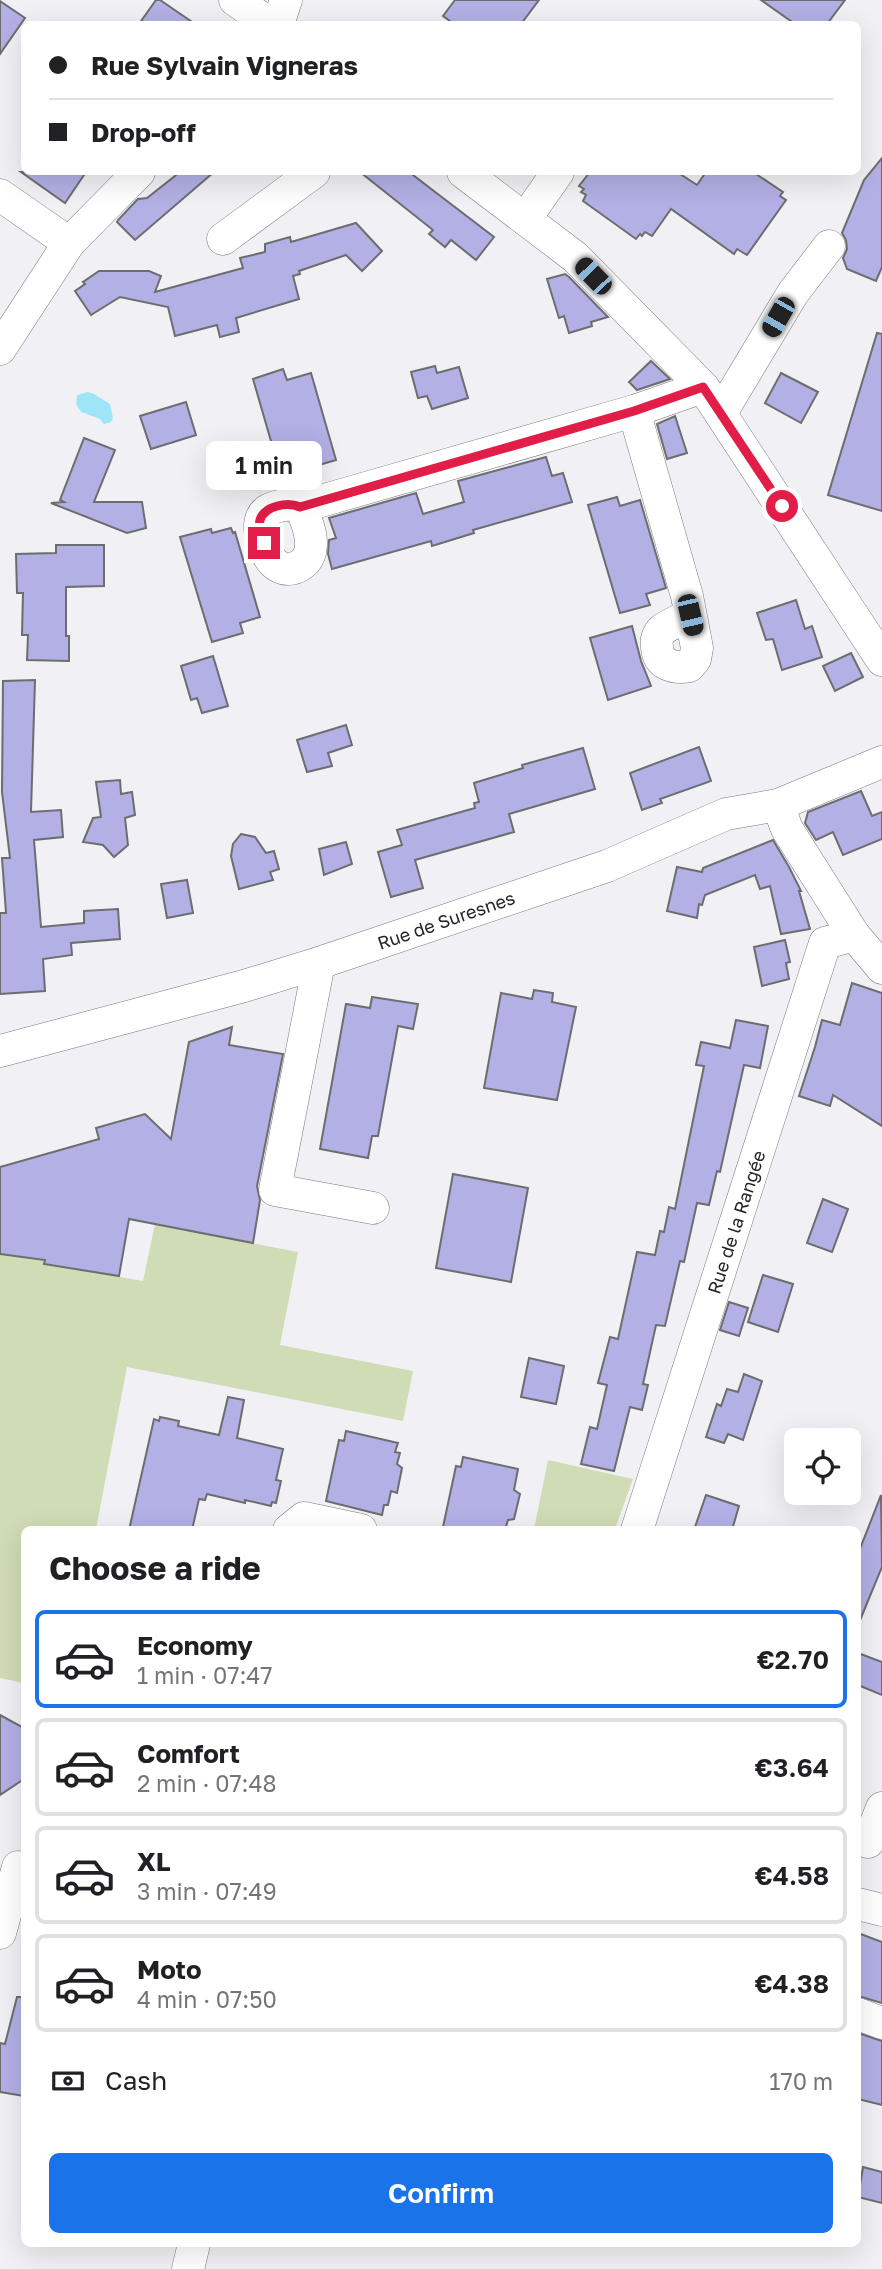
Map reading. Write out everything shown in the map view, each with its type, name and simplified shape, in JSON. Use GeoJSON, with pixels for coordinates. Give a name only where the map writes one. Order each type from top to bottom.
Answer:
{"type":"FeatureCollection","features":[{"type":"Feature","properties":{"kind":"street"},"geometry":{"type":"LineString","coordinates":[[235,0],[266,21]]}},
{"type":"Feature","properties":{"kind":"street"},"geometry":{"type":"LineString","coordinates":[[279,21],[286,0]]}},
{"type":"Feature","properties":{"kind":"street"},"geometry":{"type":"LineString","coordinates":[[0,349],[69,243],[136,175]]}},
{"type":"Feature","properties":{"kind":"street"},"geometry":{"type":"LineString","coordinates":[[223,239],[310,175]]}},
{"type":"Feature","properties":{"kind":"street"},"geometry":{"type":"LineString","coordinates":[[467,175],[575,257],[703,387],[882,660]]}},
{"type":"Feature","properties":{"kind":"street"},"geometry":{"type":"LineString","coordinates":[[525,219],[556,175]]}},
{"type":"Feature","properties":{"kind":"street"},"geometry":{"type":"LineString","coordinates":[[0,195],[69,243]]}},
{"type":"Feature","properties":{"kind":"street"},"geometry":{"type":"LineString","coordinates":[[721,413],[793,293],[829,246]]}},
{"type":"Feature","properties":{"kind":"street"},"geometry":{"type":"LineString","coordinates":[[300,507],[634,411],[703,387]]}},
{"type":"Feature","properties":{"kind":"street"},"geometry":{"type":"LineString","coordinates":[[634,411],[687,596],[690,615]]}},
{"type":"Feature","properties":{"kind":"street","name":"Rue de Suresnes"},"geometry":{"type":"LineString","coordinates":[[0,1051],[244,986],[319,963],[607,866],[726,814],[778,804],[882,762]]}},
{"type":"Feature","properties":{"kind":"street"},"geometry":{"type":"LineString","coordinates":[[778,804],[787,829],[854,935],[882,968]]}},
{"type":"Feature","properties":{"kind":"street","name":"Rue de la Rangée"},"geometry":{"type":"LineString","coordinates":[[638,1526],[825,943],[854,935]]}},
{"type":"Feature","properties":{"kind":"street"},"geometry":{"type":"LineString","coordinates":[[319,963],[275,1190],[373,1208]]}},
{"type":"Feature","properties":{"kind":"street"},"geometry":{"type":"LineString","coordinates":[[294,1526],[304,1518],[342,1526]]}},
{"type":"Feature","properties":{"kind":"street"},"geometry":{"type":"LineString","coordinates":[[868,1842],[882,1808]]}},
{"type":"Feature","properties":{"kind":"street"},"geometry":{"type":"LineString","coordinates":[[0,1933],[14,1865]]}},
{"type":"Feature","properties":{"kind":"street"},"geometry":{"type":"LineString","coordinates":[[861,1905],[882,1910]]}},
{"type":"Feature","properties":{"kind":"street"},"geometry":{"type":"LineString","coordinates":[[861,2015],[882,2023]]}},
{"type":"Feature","properties":{"kind":"street"},"geometry":{"type":"LineString","coordinates":[[188,2269],[193,2247]]}},
{"type":"Feature","properties":{"kind":"green space"},"geometry":{"type":"Polygon","coordinates":[[[155,1224],[298,1252],[280,1345],[413,1371],[403,1421],[127,1367],[97,1526],[21,1526],[21,1682],[0,1678],[0,1254],[45,1260],[45,1264],[143,1281],[155,1224]]]}},
{"type":"Feature","properties":{"kind":"green space"},"geometry":{"type":"Polygon","coordinates":[[[548,1460],[633,1479],[616,1526],[535,1526],[548,1460]]]}},
{"type":"Feature","properties":{"kind":"water"},"geometry":{"type":"Polygon","coordinates":[[[88,392],[110,404],[113,418],[111,422],[104,424],[100,419],[81,412],[76,404],[77,395],[88,392]]]}},
{"type":"Feature","properties":{"kind":"building"},"geometry":{"type":"Polygon","coordinates":[[[156,0],[160,0],[191,21],[141,21],[156,0]]]}},
{"type":"Feature","properties":{"kind":"building"},"geometry":{"type":"Polygon","coordinates":[[[455,0],[539,0],[523,21],[450,21],[443,16],[455,0]]]}},
{"type":"Feature","properties":{"kind":"building"},"geometry":{"type":"Polygon","coordinates":[[[761,0],[845,0],[829,21],[791,21],[761,0]]]}},
{"type":"Feature","properties":{"kind":"building"},"geometry":{"type":"Polygon","coordinates":[[[0,1],[25,18],[0,54],[0,1]]]}},
{"type":"Feature","properties":{"kind":"building"},"geometry":{"type":"Polygon","coordinates":[[[882,158],[882,267],[876,281],[847,269],[843,258],[847,249],[846,240],[842,233],[864,180],[882,158]]]}},
{"type":"Feature","properties":{"kind":"building"},"geometry":{"type":"Polygon","coordinates":[[[25,175],[84,175],[65,203],[25,175]]]}},
{"type":"Feature","properties":{"kind":"building"},"geometry":{"type":"Polygon","coordinates":[[[176,175],[211,175],[135,240],[117,222],[138,199],[147,198],[176,175]]]}},
{"type":"Feature","properties":{"kind":"building"},"geometry":{"type":"Polygon","coordinates":[[[364,175],[413,175],[494,237],[476,260],[451,240],[445,247],[429,234],[433,230],[364,175]]]}},
{"type":"Feature","properties":{"kind":"building"},"geometry":{"type":"Polygon","coordinates":[[[588,175],[682,175],[697,185],[704,175],[758,175],[783,192],[780,196],[786,200],[747,255],[737,249],[734,254],[671,209],[652,236],[645,232],[636,239],[583,201],[586,195],[581,192],[584,189],[579,186],[588,175]]]}},
{"type":"Feature","properties":{"kind":"building"},"geometry":{"type":"Polygon","coordinates":[[[356,223],[382,251],[362,271],[346,255],[299,271],[300,274],[293,276],[299,299],[236,318],[239,332],[220,337],[217,325],[175,336],[168,307],[120,297],[91,315],[75,291],[99,271],[149,271],[161,276],[155,292],[243,268],[240,258],[265,252],[265,244],[290,237],[291,242],[356,223]]]}},
{"type":"Feature","properties":{"kind":"building"},"geometry":{"type":"Polygon","coordinates":[[[565,274],[608,317],[591,322],[592,326],[569,333],[564,316],[559,318],[547,279],[565,274]]]}},
{"type":"Feature","properties":{"kind":"building"},"geometry":{"type":"Polygon","coordinates":[[[877,333],[882,334],[882,511],[828,495],[877,333]]]}},
{"type":"Feature","properties":{"kind":"building"},"geometry":{"type":"Polygon","coordinates":[[[651,361],[670,379],[637,390],[629,382],[651,361]]]}},
{"type":"Feature","properties":{"kind":"building"},"geometry":{"type":"Polygon","coordinates":[[[435,366],[437,373],[459,367],[468,398],[432,409],[427,396],[418,398],[411,372],[435,366]]]}},
{"type":"Feature","properties":{"kind":"building"},"geometry":{"type":"Polygon","coordinates":[[[283,369],[287,380],[311,373],[336,460],[312,467],[315,477],[284,486],[253,379],[283,369]]]}},
{"type":"Feature","properties":{"kind":"building"},"geometry":{"type":"Polygon","coordinates":[[[781,373],[818,392],[801,423],[765,403],[781,373]]]}},
{"type":"Feature","properties":{"kind":"building"},"geometry":{"type":"Polygon","coordinates":[[[186,402],[196,435],[151,449],[140,416],[186,402]]]}},
{"type":"Feature","properties":{"kind":"building"},"geometry":{"type":"Polygon","coordinates":[[[675,416],[687,453],[667,459],[657,424],[675,416]]]}},
{"type":"Feature","properties":{"kind":"building"},"geometry":{"type":"Polygon","coordinates":[[[84,438],[115,450],[94,502],[142,502],[146,528],[127,533],[51,503],[64,502],[60,500],[84,438]]]}},
{"type":"Feature","properties":{"kind":"building"},"geometry":{"type":"Polygon","coordinates":[[[546,457],[552,476],[563,473],[572,502],[473,530],[474,533],[432,546],[431,541],[332,569],[328,554],[329,540],[336,538],[329,518],[416,493],[423,514],[464,502],[458,481],[546,457]]]}},
{"type":"Feature","properties":{"kind":"building"},"geometry":{"type":"Polygon","coordinates":[[[617,497],[620,506],[640,500],[666,588],[646,594],[650,605],[620,613],[588,505],[617,497]]]}},
{"type":"Feature","properties":{"kind":"building"},"geometry":{"type":"Polygon","coordinates":[[[231,528],[233,533],[235,532],[260,617],[240,623],[243,633],[212,642],[180,537],[211,529],[212,533],[231,528]]]}},
{"type":"Feature","properties":{"kind":"building"},"geometry":{"type":"Polygon","coordinates":[[[56,545],[104,545],[104,586],[66,587],[69,661],[27,660],[28,635],[22,635],[23,593],[17,593],[16,554],[56,553],[56,545]]]}},
{"type":"Feature","properties":{"kind":"building"},"geometry":{"type":"Polygon","coordinates":[[[796,600],[805,629],[812,626],[822,657],[782,670],[773,639],[766,640],[757,613],[796,600]]]}},
{"type":"Feature","properties":{"kind":"building"},"geometry":{"type":"Polygon","coordinates":[[[632,626],[651,686],[608,700],[590,638],[632,626]]]}},
{"type":"Feature","properties":{"kind":"building"},"geometry":{"type":"Polygon","coordinates":[[[851,653],[863,677],[835,691],[823,666],[851,653]]]}},
{"type":"Feature","properties":{"kind":"building"},"geometry":{"type":"Polygon","coordinates":[[[213,656],[228,706],[202,713],[197,698],[191,700],[181,666],[213,656]]]}},
{"type":"Feature","properties":{"kind":"building"},"geometry":{"type":"Polygon","coordinates":[[[35,680],[31,812],[61,810],[63,837],[34,840],[41,927],[84,923],[84,911],[118,909],[120,939],[71,943],[72,955],[43,959],[45,991],[0,994],[0,913],[6,913],[2,858],[10,858],[2,792],[3,681],[35,680]]]}},
{"type":"Feature","properties":{"kind":"building"},"geometry":{"type":"Polygon","coordinates":[[[346,725],[352,745],[328,753],[332,766],[307,772],[297,740],[346,725]]]}},
{"type":"Feature","properties":{"kind":"building"},"geometry":{"type":"Polygon","coordinates":[[[699,747],[711,781],[660,799],[662,803],[642,810],[630,773],[699,747]]]}},
{"type":"Feature","properties":{"kind":"building"},"geometry":{"type":"Polygon","coordinates":[[[583,748],[595,789],[509,814],[514,832],[415,860],[423,888],[391,897],[378,852],[402,845],[397,830],[475,808],[474,803],[479,802],[474,783],[523,768],[522,765],[583,748]]]}},
{"type":"Feature","properties":{"kind":"building"},"geometry":{"type":"Polygon","coordinates":[[[120,780],[121,794],[132,792],[135,815],[125,818],[128,845],[114,857],[103,845],[83,842],[93,818],[101,817],[96,782],[120,780]]]}},
{"type":"Feature","properties":{"kind":"building"},"geometry":{"type":"Polygon","coordinates":[[[861,791],[872,816],[882,812],[882,839],[843,855],[833,832],[816,840],[805,823],[808,812],[861,791]]]}},
{"type":"Feature","properties":{"kind":"building"},"geometry":{"type":"Polygon","coordinates":[[[241,834],[255,837],[266,853],[274,851],[279,869],[270,872],[273,880],[239,889],[231,856],[233,844],[241,834]]]}},
{"type":"Feature","properties":{"kind":"building"},"geometry":{"type":"Polygon","coordinates":[[[773,840],[801,891],[810,929],[781,934],[770,886],[760,889],[755,875],[705,895],[702,905],[699,904],[697,918],[667,911],[677,867],[702,872],[703,868],[773,840]]]}},
{"type":"Feature","properties":{"kind":"building"},"geometry":{"type":"Polygon","coordinates":[[[346,842],[352,864],[324,875],[319,849],[346,842]]]}},
{"type":"Feature","properties":{"kind":"building"},"geometry":{"type":"Polygon","coordinates":[[[187,880],[193,913],[167,918],[161,884],[187,880]]]}},
{"type":"Feature","properties":{"kind":"building"},"geometry":{"type":"Polygon","coordinates":[[[785,940],[790,962],[786,963],[789,979],[762,986],[754,947],[785,940]]]}},
{"type":"Feature","properties":{"kind":"building"},"geometry":{"type":"Polygon","coordinates":[[[852,983],[882,993],[882,1126],[833,1095],[830,1106],[799,1096],[822,1020],[840,1025],[852,983]]]}},
{"type":"Feature","properties":{"kind":"building"},"geometry":{"type":"Polygon","coordinates":[[[534,990],[553,993],[552,1002],[576,1007],[557,1100],[484,1088],[501,993],[532,999],[534,990]]]}},
{"type":"Feature","properties":{"kind":"building"},"geometry":{"type":"Polygon","coordinates":[[[372,997],[418,1004],[413,1029],[398,1026],[378,1136],[372,1136],[368,1158],[320,1149],[346,1004],[370,1008],[372,997]]]}},
{"type":"Feature","properties":{"kind":"building"},"geometry":{"type":"Polygon","coordinates":[[[736,1020],[768,1026],[760,1068],[744,1065],[720,1172],[717,1171],[709,1205],[697,1203],[684,1262],[680,1261],[665,1326],[656,1325],[643,1384],[648,1385],[642,1410],[630,1407],[614,1471],[581,1464],[590,1427],[597,1429],[607,1385],[598,1383],[610,1337],[618,1339],[637,1252],[655,1255],[660,1231],[664,1232],[669,1207],[675,1209],[704,1066],[696,1065],[701,1042],[730,1048],[736,1020]]]}},
{"type":"Feature","properties":{"kind":"building"},"geometry":{"type":"Polygon","coordinates":[[[232,1027],[229,1045],[283,1054],[257,1186],[260,1200],[253,1243],[129,1219],[119,1276],[44,1264],[45,1260],[0,1254],[0,1167],[99,1139],[96,1128],[145,1114],[171,1139],[189,1042],[232,1027]]]}},
{"type":"Feature","properties":{"kind":"building"},"geometry":{"type":"Polygon","coordinates":[[[453,1174],[528,1188],[511,1282],[436,1268],[453,1174]]]}},
{"type":"Feature","properties":{"kind":"building"},"geometry":{"type":"Polygon","coordinates":[[[823,1199],[848,1209],[832,1252],[807,1243],[823,1199]]]}},
{"type":"Feature","properties":{"kind":"building"},"geometry":{"type":"Polygon","coordinates":[[[763,1275],[793,1284],[778,1332],[748,1322],[763,1275]]]}},
{"type":"Feature","properties":{"kind":"building"},"geometry":{"type":"Polygon","coordinates":[[[729,1302],[748,1308],[739,1336],[720,1330],[729,1302]]]}},
{"type":"Feature","properties":{"kind":"building"},"geometry":{"type":"Polygon","coordinates":[[[529,1358],[564,1366],[556,1404],[521,1397],[529,1358]]]}},
{"type":"Feature","properties":{"kind":"building"},"geometry":{"type":"Polygon","coordinates":[[[744,1374],[762,1381],[743,1440],[728,1434],[724,1443],[706,1437],[717,1404],[721,1406],[727,1389],[738,1392],[744,1374]]]}},
{"type":"Feature","properties":{"kind":"building"},"geometry":{"type":"Polygon","coordinates":[[[228,1397],[244,1400],[237,1438],[283,1449],[276,1480],[281,1481],[276,1503],[272,1502],[271,1506],[245,1500],[245,1503],[207,1494],[205,1500],[199,1499],[193,1526],[130,1526],[154,1419],[159,1421],[160,1417],[179,1421],[178,1426],[219,1435],[228,1397]]]}},
{"type":"Feature","properties":{"kind":"building"},"geometry":{"type":"Polygon","coordinates":[[[346,1431],[398,1443],[395,1452],[400,1453],[397,1464],[402,1468],[397,1493],[391,1491],[388,1505],[384,1505],[382,1515],[326,1501],[339,1440],[344,1441],[346,1431]]]}},
{"type":"Feature","properties":{"kind":"building"},"geometry":{"type":"Polygon","coordinates":[[[463,1457],[518,1469],[514,1490],[520,1494],[514,1519],[508,1520],[506,1526],[443,1526],[456,1466],[461,1467],[463,1457]]]}},
{"type":"Feature","properties":{"kind":"building"},"geometry":{"type":"Polygon","coordinates":[[[706,1495],[739,1506],[733,1526],[695,1526],[706,1495]]]}},
{"type":"Feature","properties":{"kind":"building"},"geometry":{"type":"Polygon","coordinates":[[[881,1495],[882,1567],[861,1618],[861,1546],[881,1495]]]}},
{"type":"Feature","properties":{"kind":"building"},"geometry":{"type":"Polygon","coordinates":[[[861,1654],[882,1662],[882,1695],[861,1686],[861,1654]]]}},
{"type":"Feature","properties":{"kind":"building"},"geometry":{"type":"Polygon","coordinates":[[[0,1715],[21,1726],[21,1781],[0,1795],[0,1715]]]}},
{"type":"Feature","properties":{"kind":"building"},"geometry":{"type":"Polygon","coordinates":[[[861,1934],[882,1942],[882,2003],[861,1997],[861,1934]]]}},
{"type":"Feature","properties":{"kind":"building"},"geometry":{"type":"Polygon","coordinates":[[[17,1997],[21,1997],[21,2096],[0,2092],[0,2043],[5,2044],[17,1997]]]}},
{"type":"Feature","properties":{"kind":"building"},"geometry":{"type":"Polygon","coordinates":[[[861,2034],[882,2041],[882,2105],[861,2100],[861,2034]]]}},
{"type":"Feature","properties":{"kind":"building"},"geometry":{"type":"Polygon","coordinates":[[[863,2167],[882,2172],[882,2203],[861,2198],[863,2167]]]}},
{"type":"Feature","properties":{"kind":"route"},"geometry":{"type":"LineString","coordinates":[[264,543],[260,519],[265,512],[274,508],[293,504],[300,507],[634,411],[703,387],[782,506]]}}]}
